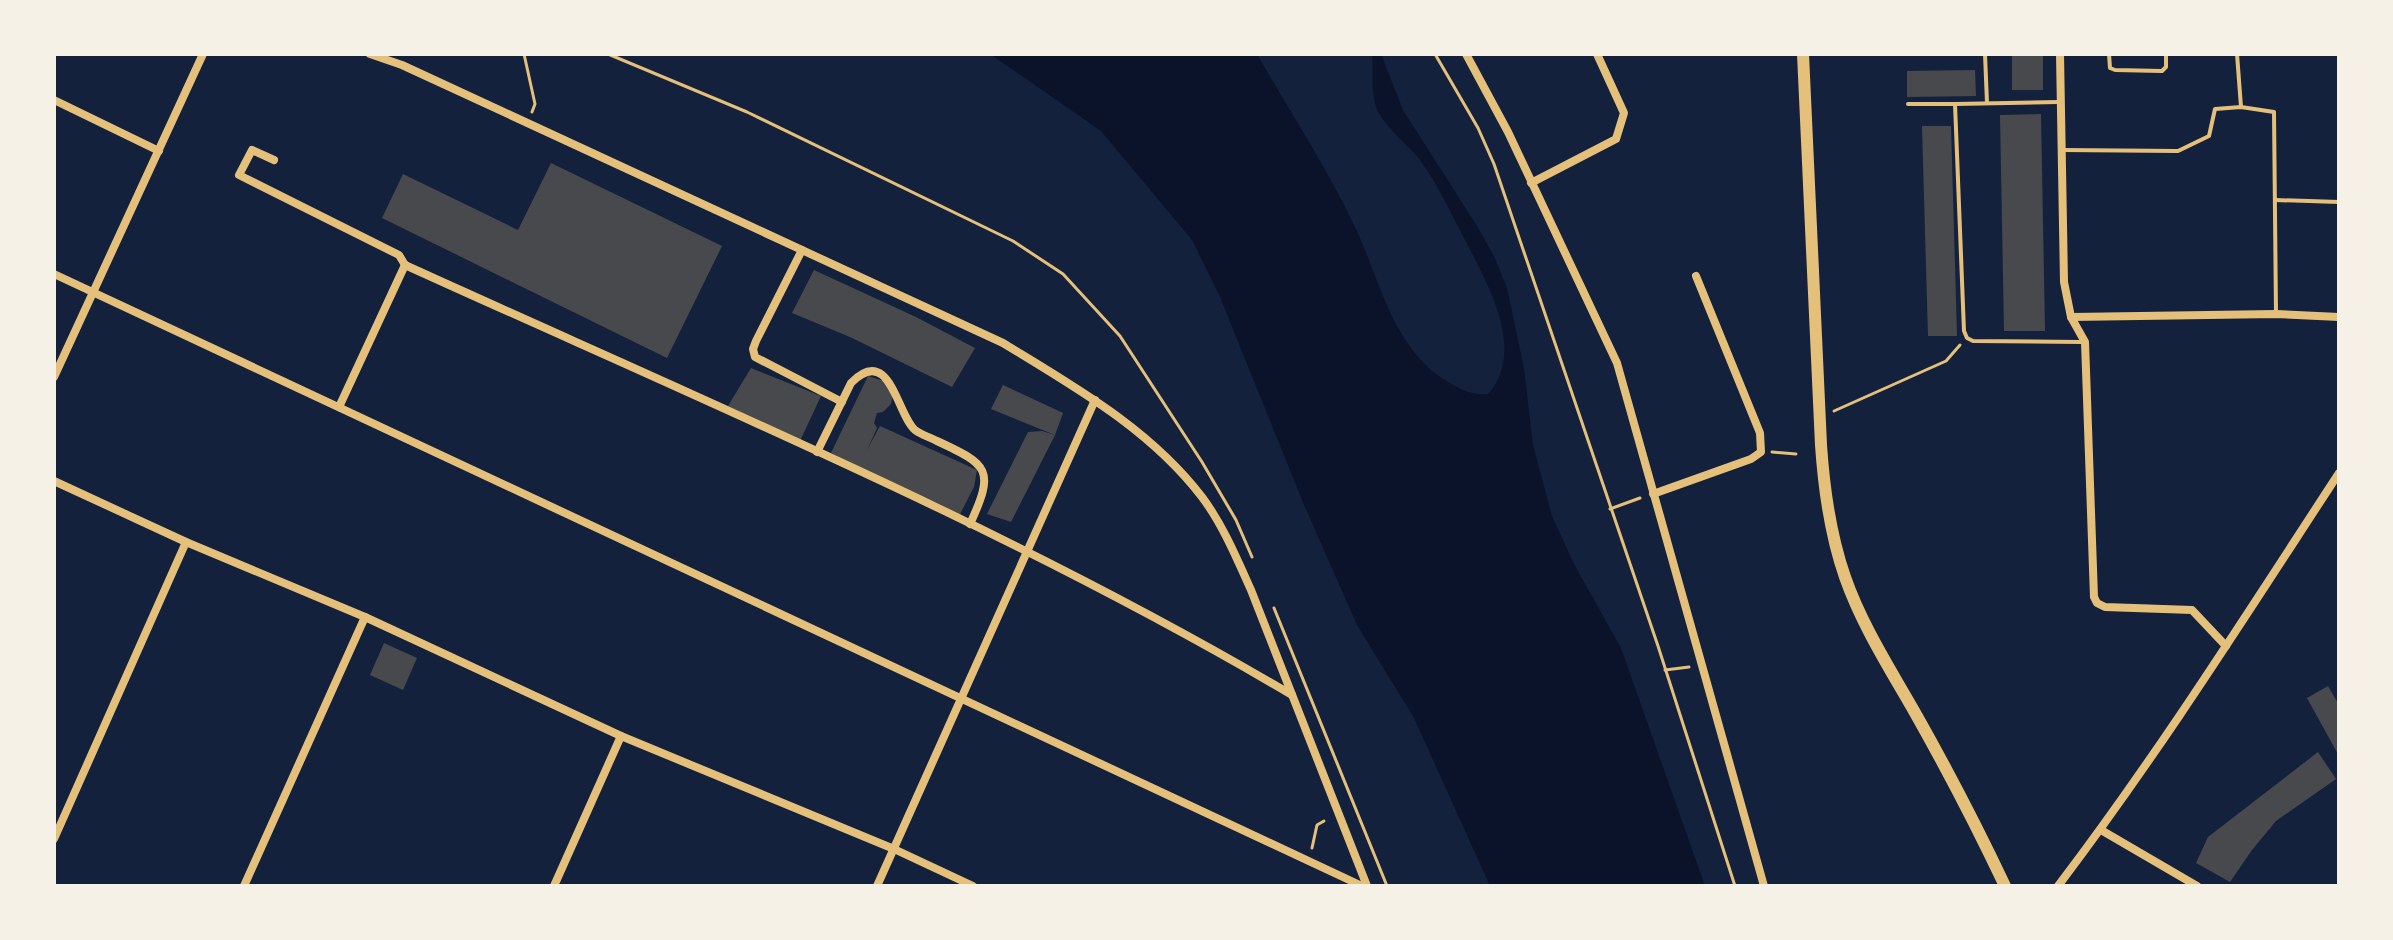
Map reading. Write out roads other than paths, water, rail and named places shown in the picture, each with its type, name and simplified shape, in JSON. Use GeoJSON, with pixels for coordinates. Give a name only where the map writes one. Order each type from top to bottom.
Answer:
{"type":"FeatureCollection","features":[{"type":"Feature","properties":{"kind":"main road"},"geometry":{"type":"LineString","coordinates":[[1803,54],[1821,445],[1824,489],[1833,536],[1846,579],[1872,636],[1965,802],[2005,886]]}},
{"type":"Feature","properties":{"kind":"street"},"geometry":{"type":"LineString","coordinates":[[54,377],[203,54]]}},
{"type":"Feature","properties":{"kind":"street"},"geometry":{"type":"LineString","coordinates":[[370,54],[402,65],[1003,343],[1095,400],[1170,459],[1204,499],[1251,590],[1364,886]]}},
{"type":"Feature","properties":{"kind":"street"},"geometry":{"type":"LineString","coordinates":[[1466,54],[1617,363],[1764,886]]}},
{"type":"Feature","properties":{"kind":"street"},"geometry":{"type":"LineString","coordinates":[[1531,183],[1616,139],[1624,113],[1597,54]]}},
{"type":"Feature","properties":{"kind":"street"},"geometry":{"type":"LineString","coordinates":[[2060,54],[2064,282],[2071,317],[2085,342],[2094,597],[2097,603],[2105,607],[2192,610],[2226,646]]}},
{"type":"Feature","properties":{"kind":"street"},"geometry":{"type":"LineString","coordinates":[[54,100],[159,151]]}},
{"type":"Feature","properties":{"kind":"street"},"geometry":{"type":"LineString","coordinates":[[274,160],[252,150],[239,175],[399,255],[405,265],[817,452],[1027,552],[1292,695]]}},
{"type":"Feature","properties":{"kind":"street"},"geometry":{"type":"LineString","coordinates":[[802,250],[753,349],[755,357],[842,402]]}},
{"type":"Feature","properties":{"kind":"street"},"geometry":{"type":"LineString","coordinates":[[339,407],[405,265]]}},
{"type":"Feature","properties":{"kind":"street"},"geometry":{"type":"LineString","coordinates":[[54,274],[1364,886]]}},
{"type":"Feature","properties":{"kind":"street"},"geometry":{"type":"LineString","coordinates":[[1653,494],[1751,459],[1761,452],[1760,433],[1696,276]]}},
{"type":"Feature","properties":{"kind":"street"},"geometry":{"type":"LineString","coordinates":[[2071,317],[2276,314],[2339,317]]}},
{"type":"Feature","properties":{"kind":"street"},"geometry":{"type":"LineString","coordinates":[[817,452],[851,383],[859,375],[872,372],[885,377],[895,389],[907,421],[916,431],[969,455],[981,466],[986,479],[970,524]]}},
{"type":"Feature","properties":{"kind":"street"},"geometry":{"type":"LineString","coordinates":[[877,886],[1095,400]]}},
{"type":"Feature","properties":{"kind":"street"},"geometry":{"type":"LineString","coordinates":[[2058,886],[2101,830],[2339,473]]}},
{"type":"Feature","properties":{"kind":"street"},"geometry":{"type":"LineString","coordinates":[[54,481],[186,542],[365,617],[621,736],[894,849],[973,886]]}},
{"type":"Feature","properties":{"kind":"street"},"geometry":{"type":"LineString","coordinates":[[54,839],[186,542]]}},
{"type":"Feature","properties":{"kind":"street"},"geometry":{"type":"LineString","coordinates":[[244,886],[365,617]]}},
{"type":"Feature","properties":{"kind":"street"},"geometry":{"type":"LineString","coordinates":[[554,886],[621,736]]}},
{"type":"Feature","properties":{"kind":"street"},"geometry":{"type":"LineString","coordinates":[[2101,830],[2197,886]]}},
{"type":"Feature","properties":{"kind":"lane"},"geometry":{"type":"LineString","coordinates":[[1985,54],[1987,103]]}},
{"type":"Feature","properties":{"kind":"lane"},"geometry":{"type":"LineString","coordinates":[[2109,54],[2110,68],[2115,70],[2162,71],[2166,67],[2166,54]]}},
{"type":"Feature","properties":{"kind":"lane"},"geometry":{"type":"LineString","coordinates":[[2237,54],[2241,107]]}},
{"type":"Feature","properties":{"kind":"lane"},"geometry":{"type":"LineString","coordinates":[[1908,104],[2061,102]]}},
{"type":"Feature","properties":{"kind":"lane"},"geometry":{"type":"LineString","coordinates":[[1955,104],[1964,331],[1967,338],[1973,341],[2085,342]]}},
{"type":"Feature","properties":{"kind":"lane"},"geometry":{"type":"LineString","coordinates":[[2062,150],[2178,151],[2209,136],[2215,109],[2241,107],[2274,112],[2276,314]]}},
{"type":"Feature","properties":{"kind":"lane"},"geometry":{"type":"LineString","coordinates":[[2275,200],[2339,202]]}},
{"type":"Feature","properties":{"kind":"water"},"geometry":{"type":"Polygon","coordinates":[[[990,54],[1257,54],[1345,207],[1401,333],[1429,368],[1448,382],[1477,394],[1488,394],[1499,377],[1504,357],[1504,337],[1499,317],[1483,276],[1433,179],[1420,160],[1385,123],[1377,109],[1372,54],[1381,54],[1403,110],[1477,226],[1507,288],[1524,368],[1533,445],[1552,516],[1574,564],[1621,648],[1705,886],[1490,886],[1414,718],[1357,625],[1304,505],[1220,297],[1192,240],[1101,131],[990,54]]]}}]}
